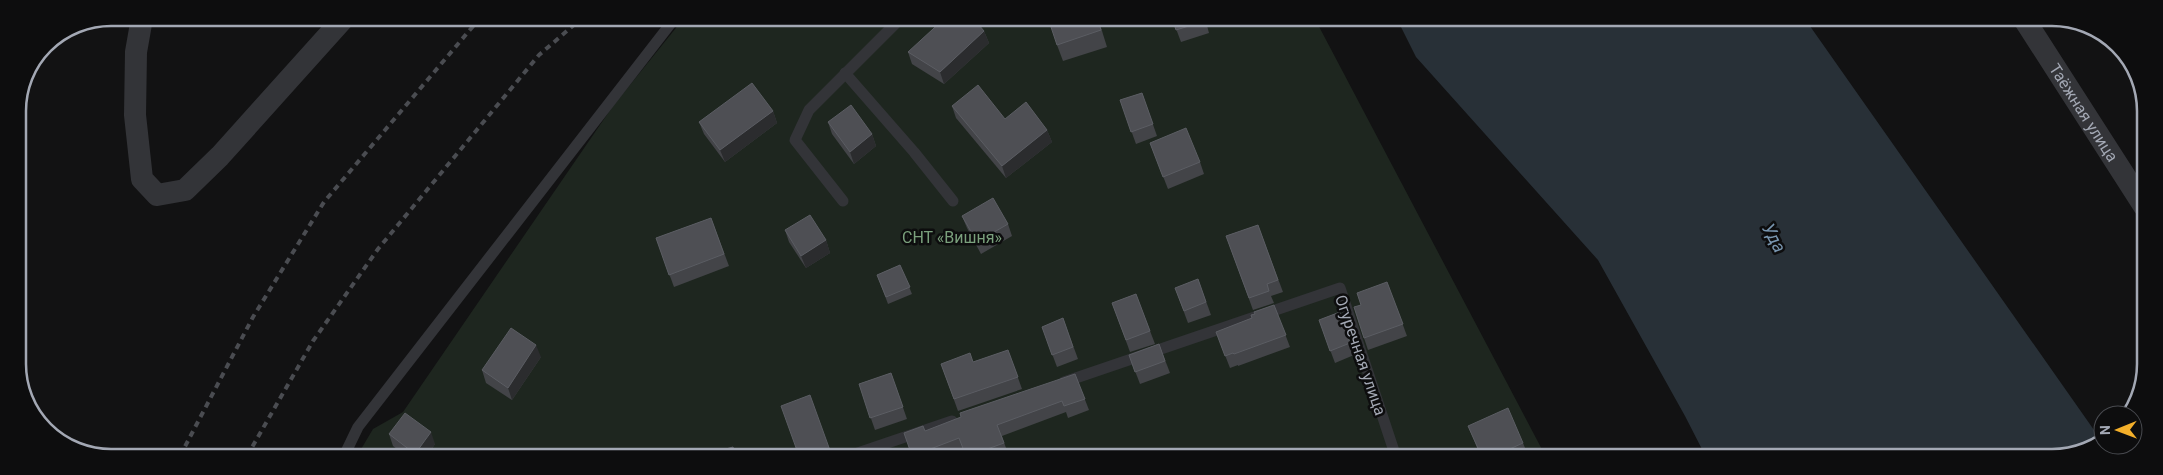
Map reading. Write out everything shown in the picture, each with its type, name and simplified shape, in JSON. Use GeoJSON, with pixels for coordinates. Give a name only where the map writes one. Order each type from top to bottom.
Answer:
{"type":"FeatureCollection","features":[{"type":"Feature","properties":{"kind":"street"},"geometry":{"type":"LineString","coordinates":[[141,26],[136,52],[134,115],[142,179],[156,195],[185,190],[220,156],[337,26]]}},
{"type":"Feature","properties":{"kind":"street","name":"Таёжная улица"},"geometry":{"type":"LineString","coordinates":[[2028,26],[2137,195]]}},
{"type":"Feature","properties":{"kind":"lane"},"geometry":{"type":"LineString","coordinates":[[347,449],[358,427],[669,26]]}},
{"type":"Feature","properties":{"kind":"lane"},"geometry":{"type":"LineString","coordinates":[[842,201],[795,140],[809,110],[893,26]]}},
{"type":"Feature","properties":{"kind":"lane"},"geometry":{"type":"LineString","coordinates":[[845,73],[953,200]]}},
{"type":"Feature","properties":{"kind":"lane","name":"Огуречная улица"},"geometry":{"type":"LineString","coordinates":[[1056,385],[1340,288],[1393,449]]}},
{"type":"Feature","properties":{"kind":"lane"},"geometry":{"type":"LineString","coordinates":[[870,449],[962,418]]}},
{"type":"Feature","properties":{"kind":"green space","name":"СНТ «Вишня»"},"geometry":{"type":"Polygon","coordinates":[[[678,26],[1319,26],[1542,449],[361,449],[373,429],[403,412],[613,106],[678,26]]]}},
{"type":"Feature","properties":{"kind":"water","name":"Уда"},"geometry":{"type":"Polygon","coordinates":[[[1400,26],[1810,26],[2093,429],[2093,438],[2079,444],[2052,449],[1702,449],[1598,260],[1416,57],[1400,26]]]}},
{"type":"Feature","properties":{"kind":"building"},"geometry":{"type":"Polygon","coordinates":[[[936,26],[980,26],[984,31],[940,72],[908,52],[936,26]]]}},
{"type":"Feature","properties":{"kind":"building"},"geometry":{"type":"Polygon","coordinates":[[[1051,26],[1100,26],[1101,30],[1057,45],[1051,26]]]}},
{"type":"Feature","properties":{"kind":"building"},"geometry":{"type":"Polygon","coordinates":[[[1175,26],[1189,26],[1176,30],[1175,26]]]}},
{"type":"Feature","properties":{"kind":"building"},"geometry":{"type":"Polygon","coordinates":[[[752,83],[773,111],[720,150],[699,122],[752,83]]]}},
{"type":"Feature","properties":{"kind":"building"},"geometry":{"type":"Polygon","coordinates":[[[978,85],[1005,119],[1026,102],[1047,130],[1002,166],[952,106],[978,85]]]}},
{"type":"Feature","properties":{"kind":"building"},"geometry":{"type":"Polygon","coordinates":[[[1142,93],[1153,124],[1131,132],[1120,100],[1142,93]]]}},
{"type":"Feature","properties":{"kind":"building"},"geometry":{"type":"Polygon","coordinates":[[[851,105],[872,134],[850,152],[828,122],[851,105]]]}},
{"type":"Feature","properties":{"kind":"building"},"geometry":{"type":"Polygon","coordinates":[[[1186,128],[1200,162],[1163,177],[1150,143],[1186,128]]]}},
{"type":"Feature","properties":{"kind":"building"},"geometry":{"type":"Polygon","coordinates":[[[993,198],[1008,224],[977,242],[962,216],[993,198]]]}},
{"type":"Feature","properties":{"kind":"building"},"geometry":{"type":"Polygon","coordinates":[[[810,215],[826,240],[801,256],[785,230],[810,215]]]}},
{"type":"Feature","properties":{"kind":"building"},"geometry":{"type":"Polygon","coordinates":[[[711,218],[724,254],[669,275],[656,238],[711,218]]]}},
{"type":"Feature","properties":{"kind":"building"},"geometry":{"type":"Polygon","coordinates":[[[1258,225],[1278,280],[1267,284],[1269,291],[1249,298],[1226,236],[1258,225]]]}},
{"type":"Feature","properties":{"kind":"building"},"geometry":{"type":"Polygon","coordinates":[[[900,265],[910,287],[886,297],[877,275],[900,265]]]}},
{"type":"Feature","properties":{"kind":"building"},"geometry":{"type":"Polygon","coordinates":[[[1198,279],[1206,302],[1184,311],[1175,288],[1198,279]]]}},
{"type":"Feature","properties":{"kind":"building"},"geometry":{"type":"Polygon","coordinates":[[[1387,282],[1403,324],[1364,338],[1354,307],[1361,305],[1357,293],[1387,282]]]}},
{"type":"Feature","properties":{"kind":"building"},"geometry":{"type":"Polygon","coordinates":[[[1136,294],[1150,331],[1126,340],[1112,303],[1136,294]]]}},
{"type":"Feature","properties":{"kind":"building"},"geometry":{"type":"Polygon","coordinates":[[[1274,305],[1286,335],[1225,356],[1216,332],[1252,318],[1251,315],[1255,314],[1254,312],[1274,305]]]}},
{"type":"Feature","properties":{"kind":"building"},"geometry":{"type":"Polygon","coordinates":[[[1340,312],[1350,343],[1330,351],[1319,320],[1340,312]]]}},
{"type":"Feature","properties":{"kind":"building"},"geometry":{"type":"Polygon","coordinates":[[[1063,318],[1073,347],[1052,355],[1042,327],[1063,318]]]}},
{"type":"Feature","properties":{"kind":"building"},"geometry":{"type":"Polygon","coordinates":[[[511,328],[536,345],[508,388],[482,370],[511,328]]]}},
{"type":"Feature","properties":{"kind":"building"},"geometry":{"type":"Polygon","coordinates":[[[1159,344],[1165,361],[1135,372],[1129,355],[1159,344]]]}},
{"type":"Feature","properties":{"kind":"building"},"geometry":{"type":"Polygon","coordinates":[[[1008,350],[1018,377],[954,399],[941,364],[970,353],[973,362],[1008,350]]]}},
{"type":"Feature","properties":{"kind":"building"},"geometry":{"type":"Polygon","coordinates":[[[891,373],[903,407],[870,418],[859,384],[891,373]]]}},
{"type":"Feature","properties":{"kind":"building"},"geometry":{"type":"Polygon","coordinates":[[[1075,374],[1085,399],[1064,406],[1062,401],[997,425],[1004,443],[987,449],[963,449],[959,438],[930,449],[910,449],[904,433],[923,426],[925,431],[961,417],[960,413],[1075,374]]]}},
{"type":"Feature","properties":{"kind":"building"},"geometry":{"type":"Polygon","coordinates":[[[810,395],[829,449],[796,449],[781,406],[810,395]]]}},
{"type":"Feature","properties":{"kind":"building"},"geometry":{"type":"Polygon","coordinates":[[[1508,408],[1523,443],[1510,449],[1478,449],[1468,426],[1508,408]]]}},
{"type":"Feature","properties":{"kind":"building"},"geometry":{"type":"Polygon","coordinates":[[[405,413],[431,432],[419,449],[408,449],[389,434],[405,413]]]}},
{"type":"Feature","properties":{"kind":"railway"},"geometry":{"type":"LineString","coordinates":[[184,449],[253,317],[324,202],[473,26]]}},
{"type":"Feature","properties":{"kind":"railway"},"geometry":{"type":"LineString","coordinates":[[251,449],[313,341],[378,249],[539,55],[573,26]]}}]}
